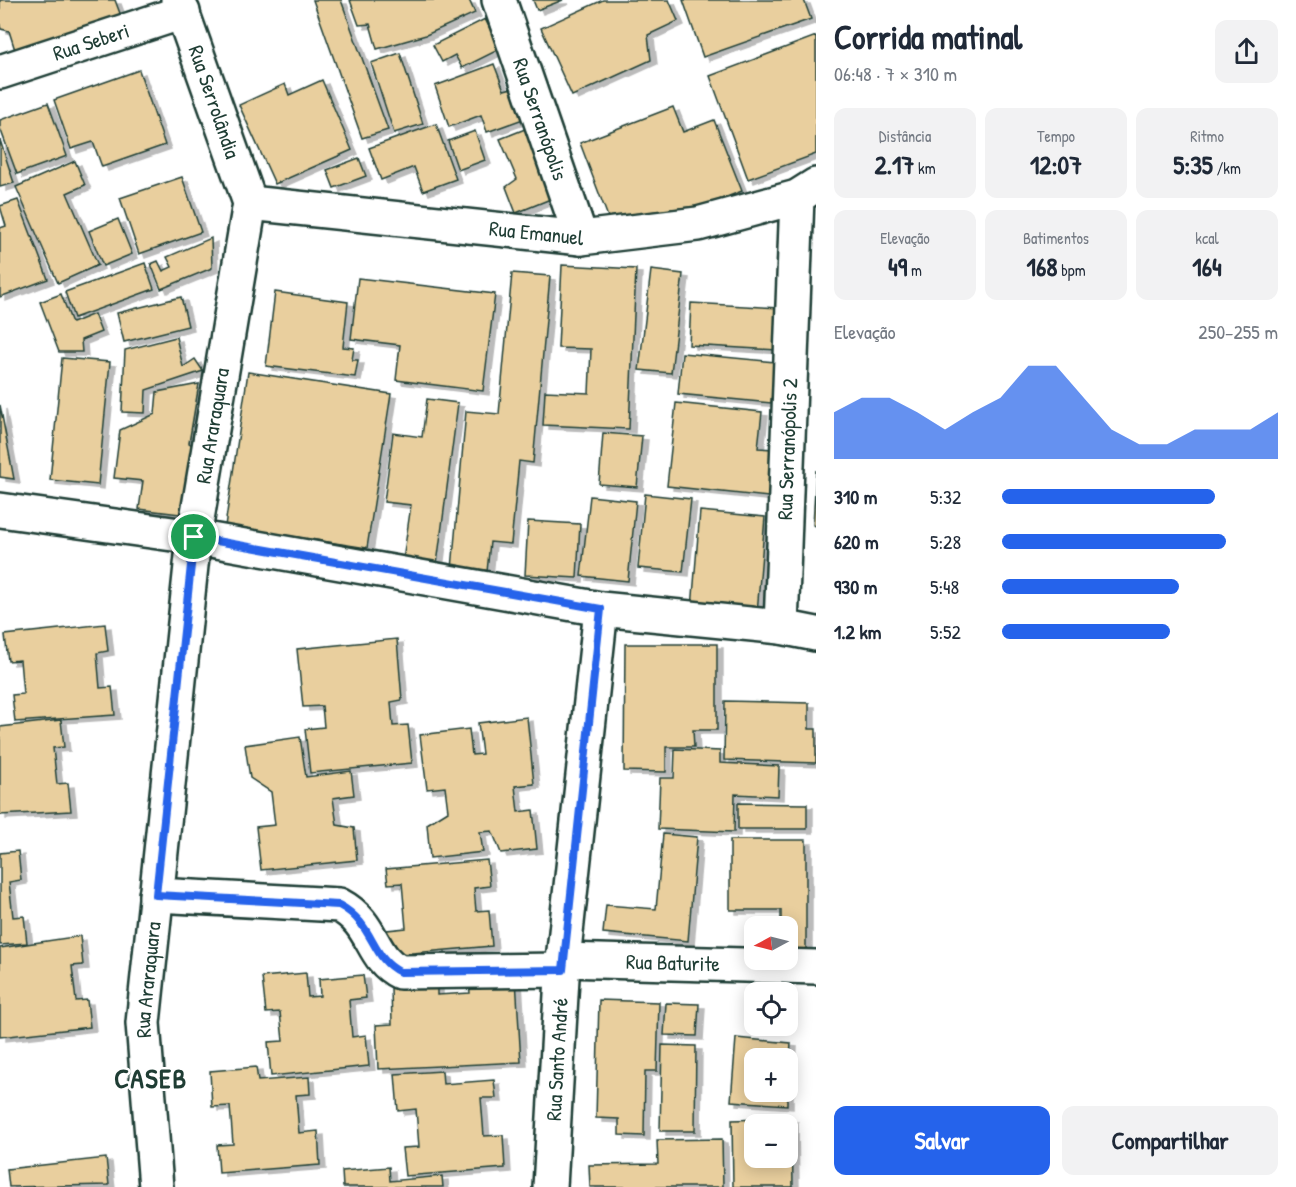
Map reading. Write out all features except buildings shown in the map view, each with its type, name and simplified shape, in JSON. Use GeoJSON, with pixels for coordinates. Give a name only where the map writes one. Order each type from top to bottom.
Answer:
{"type":"FeatureCollection","features":[{"type":"Feature","properties":{"kind":"street","name":"Rua Serranópolis"},"geometry":{"type":"LineString","coordinates":[[499,0],[581,238]]}},
{"type":"Feature","properties":{"kind":"street","name":"Rua Seberi"},"geometry":{"type":"LineString","coordinates":[[0,72],[180,6]]}},
{"type":"Feature","properties":{"kind":"street","name":"Rua Serrolândia"},"geometry":{"type":"LineString","coordinates":[[180,6],[250,203]]}},
{"type":"Feature","properties":{"kind":"street","name":"Rua Emanuel"},"geometry":{"type":"LineString","coordinates":[[250,203],[581,238],[698,224],[806,191]]}},
{"type":"Feature","properties":{"kind":"street","name":"Rua Serranópolis 2"},"geometry":{"type":"LineString","coordinates":[[781,627],[806,191]]}},
{"type":"Feature","properties":{"kind":"street","name":"Rua Araraquara"},"geometry":{"type":"LineString","coordinates":[[156,1187],[143,1023],[194,537],[250,203]]}},
{"type":"Feature","properties":{"kind":"street"},"geometry":{"type":"LineString","coordinates":[[0,510],[194,537],[601,609],[781,627],[816,634]]}},
{"type":"Feature","properties":{"kind":"street","name":"Rua Santo André"},"geometry":{"type":"LineString","coordinates":[[550,1187],[563,965],[601,609]]}},
{"type":"Feature","properties":{"kind":"street","name":"Rua Baturite"},"geometry":{"type":"LineString","coordinates":[[156,895],[339,905],[354,913],[363,923],[383,960],[400,972],[563,965],[816,967]]}},
{"type":"Feature","properties":{"kind":"district","name":"CASEB"},"geometry":{"type":"Point","coordinates":[151,1079]}},
{"type":"Feature","properties":{"kind":"route"},"geometry":{"type":"LineString","coordinates":[[194,537],[601,609],[563,970],[400,972],[390,968],[383,960],[363,923],[354,913],[339,905],[156,895],[194,537]]}}]}
